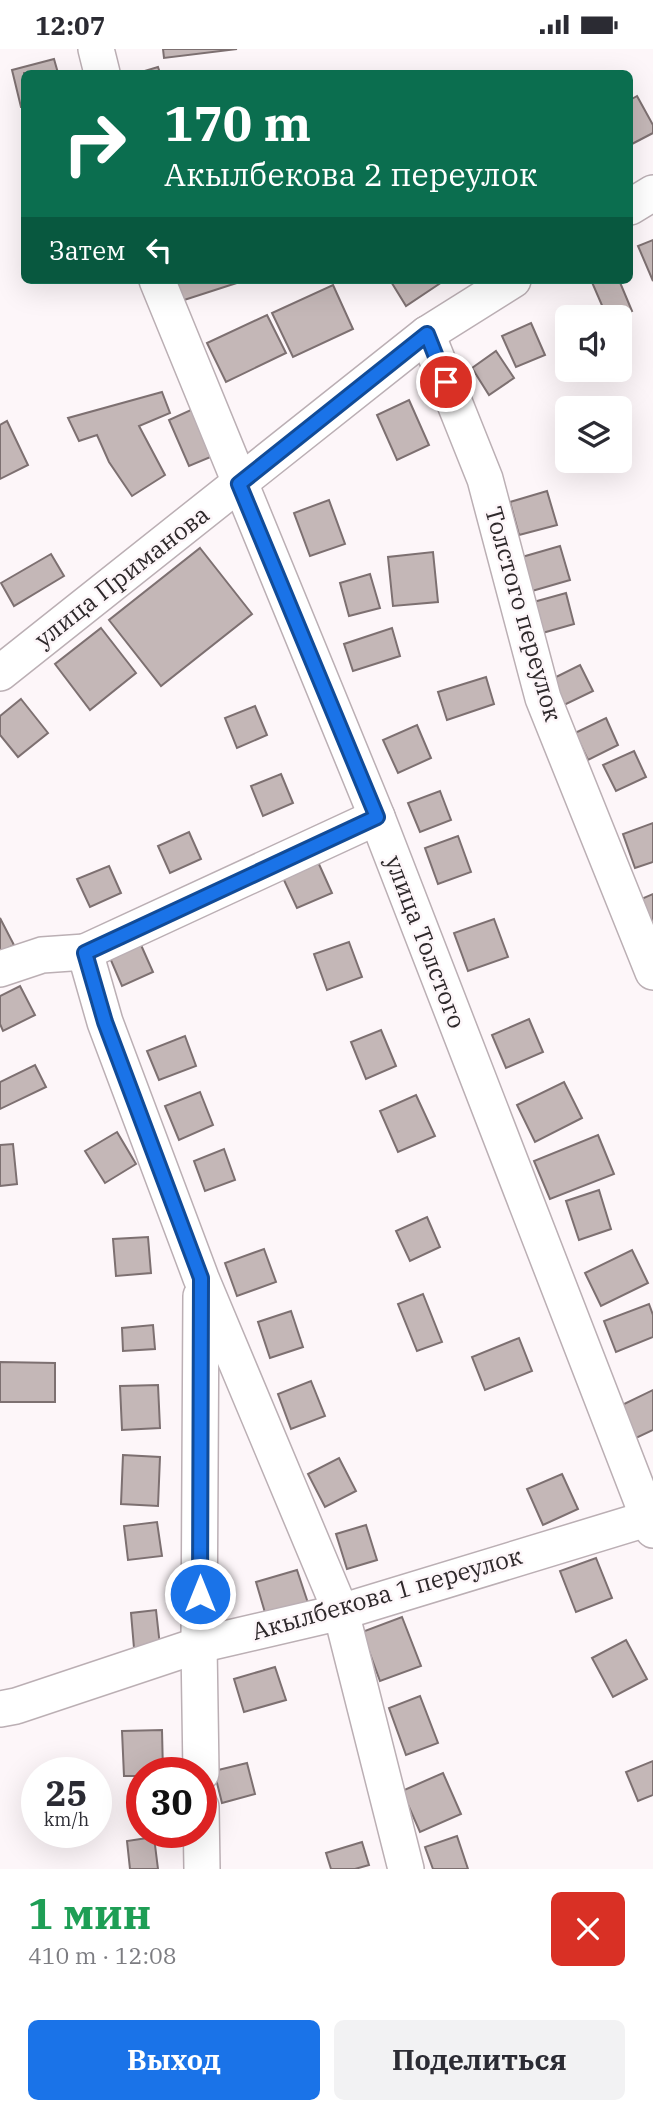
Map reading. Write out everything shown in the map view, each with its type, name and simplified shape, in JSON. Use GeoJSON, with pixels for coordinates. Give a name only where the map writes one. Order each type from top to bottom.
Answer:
{"type":"FeatureCollection","features":[{"type":"Feature","properties":{"kind":"street"},"geometry":{"type":"LineString","coordinates":[[96,49],[101,70]]}},
{"type":"Feature","properties":{"kind":"street"},"geometry":{"type":"LineString","coordinates":[[633,205],[653,193]]}},
{"type":"Feature","properties":{"kind":"street","name":"улица Толстого"},"geometry":{"type":"LineString","coordinates":[[160,284],[377,817],[651,1522]]}},
{"type":"Feature","properties":{"kind":"street","name":"улица Приманова"},"geometry":{"type":"LineString","coordinates":[[0,673],[427,334],[507,284]]}},
{"type":"Feature","properties":{"kind":"street","name":"Толстого переулок"},"geometry":{"type":"LineString","coordinates":[[427,334],[485,479],[543,698],[653,972]]}},
{"type":"Feature","properties":{"kind":"street"},"geometry":{"type":"LineString","coordinates":[[0,969],[42,955],[85,953],[377,817]]}},
{"type":"Feature","properties":{"kind":"street"},"geometry":{"type":"LineString","coordinates":[[85,953],[105,1022],[201,1278],[341,1612],[406,1869]]}},
{"type":"Feature","properties":{"kind":"street"},"geometry":{"type":"LineString","coordinates":[[201,1278],[201,1757]]}},
{"type":"Feature","properties":{"kind":"street"},"geometry":{"type":"LineString","coordinates":[[201,1416],[249,1393]]}},
{"type":"Feature","properties":{"kind":"street","name":"Акылбекова 1 переулок"},"geometry":{"type":"LineString","coordinates":[[0,1709],[199,1645],[341,1612],[651,1522]]}},
{"type":"Feature","properties":{"kind":"street"},"geometry":{"type":"LineString","coordinates":[[202,1848],[202,1869]]}},
{"type":"Feature","properties":{"kind":"building"},"geometry":{"type":"Polygon","coordinates":[[[163,49],[237,49],[164,58],[163,49]]]}},
{"type":"Feature","properties":{"kind":"building"},"geometry":{"type":"Polygon","coordinates":[[[54,59],[57,70],[21,70],[21,107],[12,70],[54,59]]]}},
{"type":"Feature","properties":{"kind":"building"},"geometry":{"type":"Polygon","coordinates":[[[637,96],[653,125],[653,133],[633,143],[633,98],[637,96]]]}},
{"type":"Feature","properties":{"kind":"building"},"geometry":{"type":"Polygon","coordinates":[[[653,240],[653,281],[638,246],[653,240]]]}},
{"type":"Feature","properties":{"kind":"building"},"geometry":{"type":"Polygon","coordinates":[[[172,284],[234,284],[178,302],[172,284]]]}},
{"type":"Feature","properties":{"kind":"building"},"geometry":{"type":"Polygon","coordinates":[[[392,284],[439,284],[406,306],[392,284]]]}},
{"type":"Feature","properties":{"kind":"building"},"geometry":{"type":"Polygon","coordinates":[[[593,284],[621,284],[629,305],[602,305],[593,284]]]}},
{"type":"Feature","properties":{"kind":"building"},"geometry":{"type":"Polygon","coordinates":[[[333,285],[353,329],[293,357],[272,313],[333,285]]]}},
{"type":"Feature","properties":{"kind":"building"},"geometry":{"type":"Polygon","coordinates":[[[267,315],[286,353],[226,382],[207,343],[267,315]]]}},
{"type":"Feature","properties":{"kind":"building"},"geometry":{"type":"Polygon","coordinates":[[[531,323],[545,355],[516,367],[502,336],[531,323]]]}},
{"type":"Feature","properties":{"kind":"building"},"geometry":{"type":"Polygon","coordinates":[[[496,351],[514,378],[489,395],[472,368],[496,351]]]}},
{"type":"Feature","properties":{"kind":"building"},"geometry":{"type":"Polygon","coordinates":[[[162,392],[170,413],[139,426],[165,475],[132,496],[109,462],[97,435],[79,441],[68,418],[162,392]]]}},
{"type":"Feature","properties":{"kind":"building"},"geometry":{"type":"Polygon","coordinates":[[[409,400],[429,445],[397,460],[377,415],[409,400]]]}},
{"type":"Feature","properties":{"kind":"building"},"geometry":{"type":"Polygon","coordinates":[[[193,409],[213,456],[189,466],[169,420],[193,409]]]}},
{"type":"Feature","properties":{"kind":"building"},"geometry":{"type":"Polygon","coordinates":[[[7,421],[28,465],[0,479],[0,425],[7,421]]]}},
{"type":"Feature","properties":{"kind":"building"},"geometry":{"type":"Polygon","coordinates":[[[547,491],[557,525],[519,535],[510,502],[547,491]]]}},
{"type":"Feature","properties":{"kind":"building"},"geometry":{"type":"Polygon","coordinates":[[[329,500],[345,544],[310,556],[294,513],[329,500]]]}},
{"type":"Feature","properties":{"kind":"building"},"geometry":{"type":"Polygon","coordinates":[[[560,546],[570,580],[532,591],[522,557],[560,546]]]}},
{"type":"Feature","properties":{"kind":"building"},"geometry":{"type":"Polygon","coordinates":[[[200,548],[252,614],[161,686],[109,620],[200,548]]]}},
{"type":"Feature","properties":{"kind":"building"},"geometry":{"type":"Polygon","coordinates":[[[433,552],[438,602],[393,606],[388,557],[433,552]]]}},
{"type":"Feature","properties":{"kind":"building"},"geometry":{"type":"Polygon","coordinates":[[[51,554],[64,576],[14,606],[1,583],[51,554]]]}},
{"type":"Feature","properties":{"kind":"building"},"geometry":{"type":"Polygon","coordinates":[[[370,574],[380,608],[349,616],[340,583],[370,574]]]}},
{"type":"Feature","properties":{"kind":"building"},"geometry":{"type":"Polygon","coordinates":[[[566,593],[574,624],[539,634],[530,603],[566,593]]]}},
{"type":"Feature","properties":{"kind":"building"},"geometry":{"type":"Polygon","coordinates":[[[101,628],[136,673],[90,710],[55,664],[101,628]]]}},
{"type":"Feature","properties":{"kind":"building"},"geometry":{"type":"Polygon","coordinates":[[[392,628],[400,656],[353,671],[344,644],[392,628]]]}},
{"type":"Feature","properties":{"kind":"building"},"geometry":{"type":"Polygon","coordinates":[[[580,665],[593,691],[562,706],[550,680],[580,665]]]}},
{"type":"Feature","properties":{"kind":"building"},"geometry":{"type":"Polygon","coordinates":[[[486,677],[494,704],[447,720],[438,692],[486,677]]]}},
{"type":"Feature","properties":{"kind":"building"},"geometry":{"type":"Polygon","coordinates":[[[21,699],[48,733],[18,757],[0,735],[0,716],[21,699]]]}},
{"type":"Feature","properties":{"kind":"building"},"geometry":{"type":"Polygon","coordinates":[[[255,706],[267,735],[237,748],[225,718],[255,706]]]}},
{"type":"Feature","properties":{"kind":"building"},"geometry":{"type":"Polygon","coordinates":[[[606,718],[618,745],[588,760],[575,733],[606,718]]]}},
{"type":"Feature","properties":{"kind":"building"},"geometry":{"type":"Polygon","coordinates":[[[417,725],[431,758],[398,773],[383,740],[417,725]]]}},
{"type":"Feature","properties":{"kind":"building"},"geometry":{"type":"Polygon","coordinates":[[[634,751],[646,777],[616,791],[603,765],[634,751]]]}},
{"type":"Feature","properties":{"kind":"building"},"geometry":{"type":"Polygon","coordinates":[[[281,774],[293,803],[263,816],[251,786],[281,774]]]}},
{"type":"Feature","properties":{"kind":"building"},"geometry":{"type":"Polygon","coordinates":[[[440,791],[451,820],[420,832],[408,803],[440,791]]]}},
{"type":"Feature","properties":{"kind":"building"},"geometry":{"type":"Polygon","coordinates":[[[653,823],[653,862],[635,868],[623,834],[653,823]]]}},
{"type":"Feature","properties":{"kind":"building"},"geometry":{"type":"Polygon","coordinates":[[[189,832],[201,859],[170,873],[158,846],[189,832]]]}},
{"type":"Feature","properties":{"kind":"building"},"geometry":{"type":"Polygon","coordinates":[[[458,836],[471,872],[438,884],[425,848],[458,836]]]}},
{"type":"Feature","properties":{"kind":"building"},"geometry":{"type":"Polygon","coordinates":[[[318,862],[332,893],[297,908],[283,878],[318,862]]]}},
{"type":"Feature","properties":{"kind":"building"},"geometry":{"type":"Polygon","coordinates":[[[109,866],[121,893],[90,907],[77,879],[109,866]]]}},
{"type":"Feature","properties":{"kind":"building"},"geometry":{"type":"Polygon","coordinates":[[[653,894],[653,936],[639,900],[653,894]]]}},
{"type":"Feature","properties":{"kind":"building"},"geometry":{"type":"Polygon","coordinates":[[[0,918],[14,945],[0,952],[0,918]]]}},
{"type":"Feature","properties":{"kind":"building"},"geometry":{"type":"Polygon","coordinates":[[[494,919],[508,957],[468,971],[454,933],[494,919]]]}},
{"type":"Feature","properties":{"kind":"building"},"geometry":{"type":"Polygon","coordinates":[[[349,942],[362,977],[327,990],[314,954],[349,942]]]}},
{"type":"Feature","properties":{"kind":"building"},"geometry":{"type":"Polygon","coordinates":[[[141,945],[153,972],[122,986],[110,958],[141,945]]]}},
{"type":"Feature","properties":{"kind":"building"},"geometry":{"type":"Polygon","coordinates":[[[20,986],[35,1015],[3,1031],[0,1024],[0,996],[20,986]]]}},
{"type":"Feature","properties":{"kind":"building"},"geometry":{"type":"Polygon","coordinates":[[[529,1019],[543,1052],[506,1068],[492,1035],[529,1019]]]}},
{"type":"Feature","properties":{"kind":"building"},"geometry":{"type":"Polygon","coordinates":[[[381,1030],[396,1066],[366,1079],[351,1042],[381,1030]]]}},
{"type":"Feature","properties":{"kind":"building"},"geometry":{"type":"Polygon","coordinates":[[[185,1036],[196,1066],[159,1080],[147,1051],[185,1036]]]}},
{"type":"Feature","properties":{"kind":"building"},"geometry":{"type":"Polygon","coordinates":[[[35,1065],[46,1087],[0,1109],[0,1082],[35,1065]]]}},
{"type":"Feature","properties":{"kind":"building"},"geometry":{"type":"Polygon","coordinates":[[[564,1082],[582,1118],[535,1142],[517,1105],[564,1082]]]}},
{"type":"Feature","properties":{"kind":"building"},"geometry":{"type":"Polygon","coordinates":[[[200,1092],[213,1125],[179,1140],[165,1106],[200,1092]]]}},
{"type":"Feature","properties":{"kind":"building"},"geometry":{"type":"Polygon","coordinates":[[[416,1095],[435,1136],[398,1152],[380,1111],[416,1095]]]}},
{"type":"Feature","properties":{"kind":"building"},"geometry":{"type":"Polygon","coordinates":[[[117,1132],[136,1164],[105,1183],[85,1151],[117,1132]]]}},
{"type":"Feature","properties":{"kind":"building"},"geometry":{"type":"Polygon","coordinates":[[[598,1135],[614,1174],[550,1199],[534,1161],[598,1135]]]}},
{"type":"Feature","properties":{"kind":"building"},"geometry":{"type":"Polygon","coordinates":[[[13,1144],[17,1184],[0,1186],[0,1145],[13,1144]]]}},
{"type":"Feature","properties":{"kind":"building"},"geometry":{"type":"Polygon","coordinates":[[[224,1149],[235,1180],[205,1191],[194,1161],[224,1149]]]}},
{"type":"Feature","properties":{"kind":"building"},"geometry":{"type":"Polygon","coordinates":[[[599,1190],[611,1229],[579,1240],[566,1201],[599,1190]]]}},
{"type":"Feature","properties":{"kind":"building"},"geometry":{"type":"Polygon","coordinates":[[[427,1217],[440,1247],[410,1261],[396,1231],[427,1217]]]}},
{"type":"Feature","properties":{"kind":"building"},"geometry":{"type":"Polygon","coordinates":[[[148,1237],[151,1273],[116,1276],[113,1239],[148,1237]]]}},
{"type":"Feature","properties":{"kind":"building"},"geometry":{"type":"Polygon","coordinates":[[[264,1249],[276,1282],[237,1296],[225,1263],[264,1249]]]}},
{"type":"Feature","properties":{"kind":"building"},"geometry":{"type":"Polygon","coordinates":[[[632,1250],[648,1283],[601,1306],[585,1273],[632,1250]]]}},
{"type":"Feature","properties":{"kind":"building"},"geometry":{"type":"Polygon","coordinates":[[[423,1294],[442,1342],[417,1351],[398,1304],[423,1294]]]}},
{"type":"Feature","properties":{"kind":"building"},"geometry":{"type":"Polygon","coordinates":[[[649,1304],[653,1315],[653,1337],[616,1352],[604,1321],[649,1304]]]}},
{"type":"Feature","properties":{"kind":"building"},"geometry":{"type":"Polygon","coordinates":[[[291,1311],[303,1347],[270,1358],[258,1322],[291,1311]]]}},
{"type":"Feature","properties":{"kind":"building"},"geometry":{"type":"Polygon","coordinates":[[[153,1325],[155,1349],[123,1351],[122,1328],[153,1325]]]}},
{"type":"Feature","properties":{"kind":"building"},"geometry":{"type":"Polygon","coordinates":[[[519,1338],[532,1371],[485,1390],[472,1357],[519,1338]]]}},
{"type":"Feature","properties":{"kind":"building"},"geometry":{"type":"Polygon","coordinates":[[[0,1362],[55,1363],[55,1402],[0,1402],[0,1362]]]}},
{"type":"Feature","properties":{"kind":"building"},"geometry":{"type":"Polygon","coordinates":[[[311,1381],[325,1416],[291,1429],[278,1394],[311,1381]]]}},
{"type":"Feature","properties":{"kind":"building"},"geometry":{"type":"Polygon","coordinates":[[[158,1385],[160,1428],[122,1430],[120,1386],[158,1385]]]}},
{"type":"Feature","properties":{"kind":"building"},"geometry":{"type":"Polygon","coordinates":[[[653,1390],[653,1430],[636,1438],[620,1406],[653,1390]]]}},
{"type":"Feature","properties":{"kind":"building"},"geometry":{"type":"Polygon","coordinates":[[[123,1455],[160,1457],[158,1506],[121,1504],[123,1455]]]}},
{"type":"Feature","properties":{"kind":"building"},"geometry":{"type":"Polygon","coordinates":[[[339,1458],[356,1491],[325,1507],[308,1474],[339,1458]]]}},
{"type":"Feature","properties":{"kind":"building"},"geometry":{"type":"Polygon","coordinates":[[[562,1474],[578,1509],[543,1525],[527,1489],[562,1474]]]}},
{"type":"Feature","properties":{"kind":"building"},"geometry":{"type":"Polygon","coordinates":[[[157,1522],[162,1556],[128,1560],[124,1526],[157,1522]]]}},
{"type":"Feature","properties":{"kind":"building"},"geometry":{"type":"Polygon","coordinates":[[[366,1525],[377,1560],[347,1569],[336,1534],[366,1525]]]}},
{"type":"Feature","properties":{"kind":"building"},"geometry":{"type":"Polygon","coordinates":[[[596,1558],[612,1598],[576,1612],[560,1571],[596,1558]]]}},
{"type":"Feature","properties":{"kind":"building"},"geometry":{"type":"Polygon","coordinates":[[[297,1570],[308,1603],[266,1616],[256,1582],[297,1570]]]}},
{"type":"Feature","properties":{"kind":"building"},"geometry":{"type":"Polygon","coordinates":[[[156,1610],[160,1646],[134,1648],[131,1613],[156,1610]]]}},
{"type":"Feature","properties":{"kind":"building"},"geometry":{"type":"Polygon","coordinates":[[[402,1617],[421,1666],[380,1681],[362,1632],[402,1617]]]}},
{"type":"Feature","properties":{"kind":"building"},"geometry":{"type":"Polygon","coordinates":[[[626,1640],[647,1679],[613,1697],[592,1658],[626,1640]]]}},
{"type":"Feature","properties":{"kind":"building"},"geometry":{"type":"Polygon","coordinates":[[[275,1667],[286,1700],[244,1712],[234,1679],[275,1667]]]}},
{"type":"Feature","properties":{"kind":"building"},"geometry":{"type":"Polygon","coordinates":[[[420,1696],[438,1743],[406,1755],[389,1708],[420,1696]]]}},
{"type":"Feature","properties":{"kind":"building"},"geometry":{"type":"Polygon","coordinates":[[[162,1730],[163,1757],[126,1757],[124,1776],[122,1731],[162,1730]]]}},
{"type":"Feature","properties":{"kind":"building"},"geometry":{"type":"Polygon","coordinates":[[[653,1761],[653,1795],[638,1801],[626,1772],[653,1761]]]}},
{"type":"Feature","properties":{"kind":"building"},"geometry":{"type":"Polygon","coordinates":[[[247,1763],[255,1794],[222,1803],[217,1770],[247,1763]]]}},
{"type":"Feature","properties":{"kind":"building"},"geometry":{"type":"Polygon","coordinates":[[[443,1773],[461,1814],[420,1832],[402,1791],[443,1773]]]}},
{"type":"Feature","properties":{"kind":"building"},"geometry":{"type":"Polygon","coordinates":[[[457,1836],[468,1869],[433,1869],[425,1847],[457,1836]]]}},
{"type":"Feature","properties":{"kind":"building"},"geometry":{"type":"Polygon","coordinates":[[[362,1842],[369,1865],[355,1869],[331,1869],[326,1853],[362,1842]]]}},
{"type":"Feature","properties":{"kind":"building"},"geometry":{"type":"Polygon","coordinates":[[[128,1848],[155,1848],[158,1869],[130,1869],[128,1848]]]}},
{"type":"Feature","properties":{"kind":"route"},"geometry":{"type":"LineString","coordinates":[[200,1594],[201,1278],[105,1022],[85,953],[377,817],[239,484],[427,334],[446,382]]}}]}
